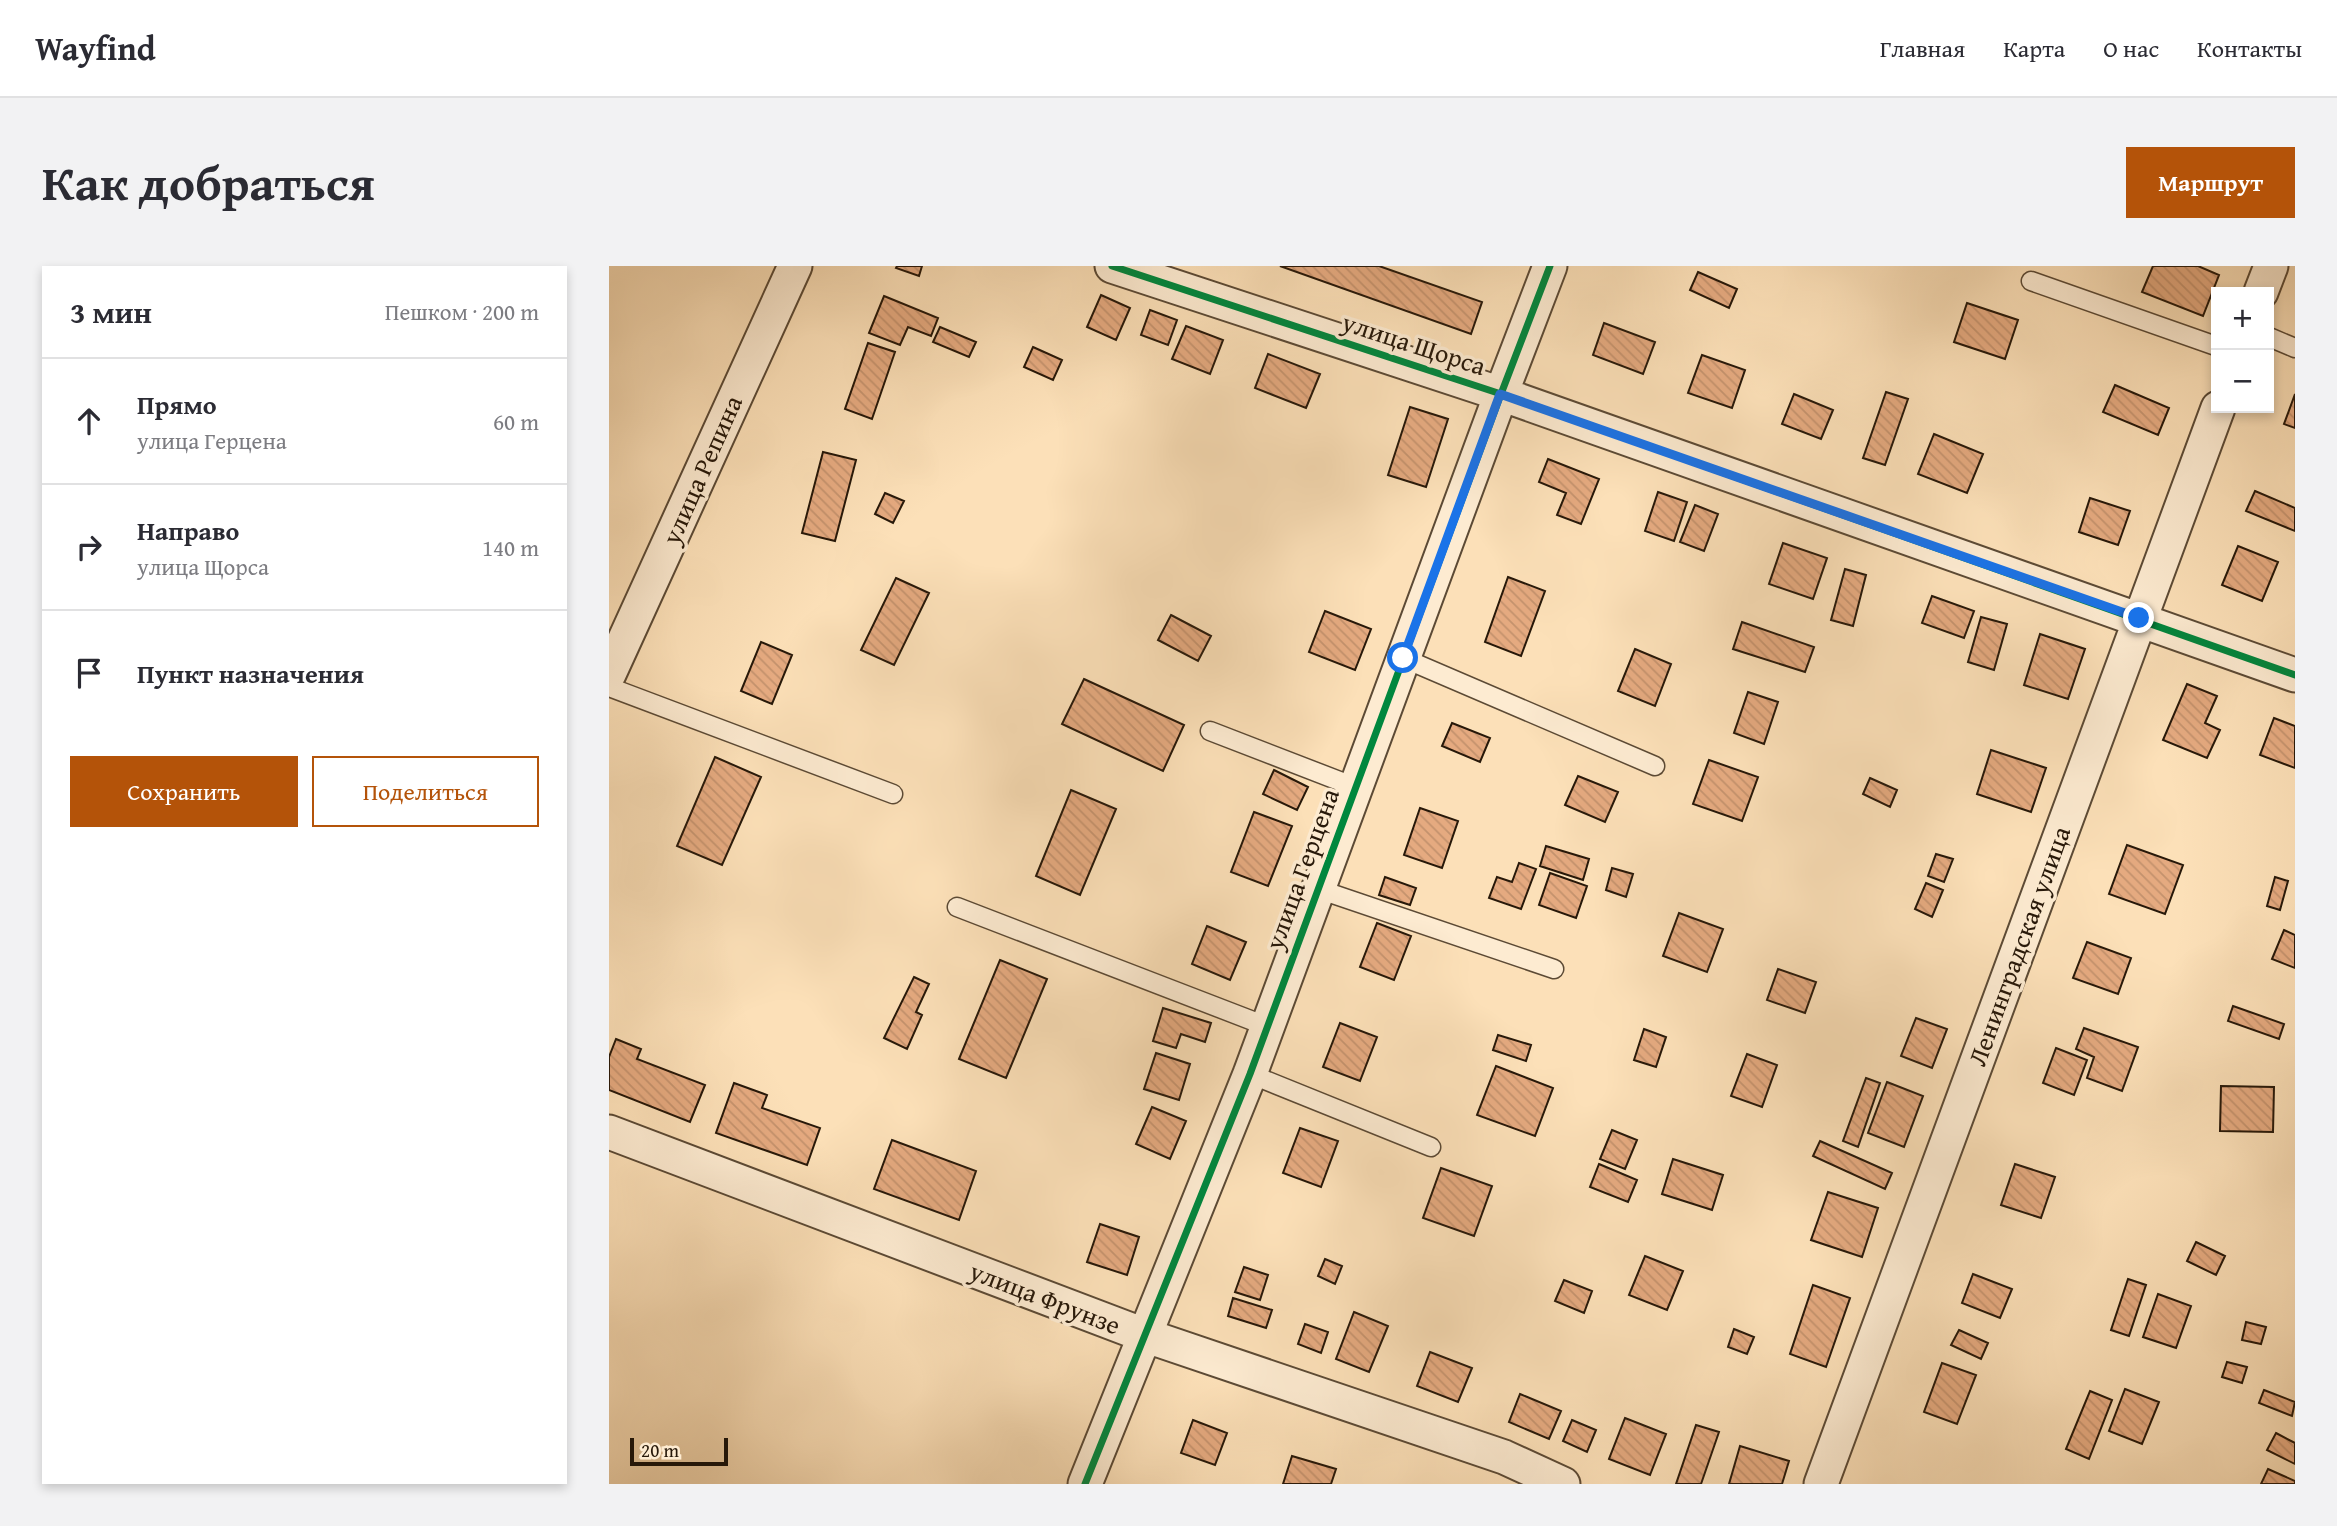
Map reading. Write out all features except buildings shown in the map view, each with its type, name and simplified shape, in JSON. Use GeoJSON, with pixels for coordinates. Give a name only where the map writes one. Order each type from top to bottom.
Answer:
{"type":"FeatureCollection","features":[{"type":"Feature","properties":{"kind":"street","name":"улица Репина"},"geometry":{"type":"LineString","coordinates":[[609,674],[795,266]]}},
{"type":"Feature","properties":{"kind":"street","name":"улица Щорса"},"geometry":{"type":"LineString","coordinates":[[1112,266],[1500,394],[2295,675]]}},
{"type":"Feature","properties":{"kind":"street","name":"улица Герцена"},"geometry":{"type":"LineString","coordinates":[[1085,1484],[1250,1074],[1500,394],[1550,266]]}},
{"type":"Feature","properties":{"kind":"street"},"geometry":{"type":"LineString","coordinates":[[2263,287],[2271,266]]}},
{"type":"Feature","properties":{"kind":"street","name":"Ленинградская улица"},"geometry":{"type":"LineString","coordinates":[[1821,1484],[2216,413]]}},
{"type":"Feature","properties":{"kind":"street","name":"улица Фрунзе"},"geometry":{"type":"LineString","coordinates":[[609,1132],[1144,1335],[1504,1457],[1563,1484]]}},
{"type":"Feature","properties":{"kind":"lane"},"geometry":{"type":"LineString","coordinates":[[2031,281],[2211,344]]}},
{"type":"Feature","properties":{"kind":"lane"},"geometry":{"type":"LineString","coordinates":[[2274,339],[2295,348]]}},
{"type":"Feature","properties":{"kind":"lane"},"geometry":{"type":"LineString","coordinates":[[1403,658],[1655,766]]}},
{"type":"Feature","properties":{"kind":"lane"},"geometry":{"type":"LineString","coordinates":[[609,687],[893,794]]}},
{"type":"Feature","properties":{"kind":"lane"},"geometry":{"type":"LineString","coordinates":[[1210,731],[1355,787]]}},
{"type":"Feature","properties":{"kind":"lane"},"geometry":{"type":"LineString","coordinates":[[1318,889],[1554,969]]}},
{"type":"Feature","properties":{"kind":"lane"},"geometry":{"type":"LineString","coordinates":[[957,908],[1266,1026]]}},
{"type":"Feature","properties":{"kind":"lane"},"geometry":{"type":"LineString","coordinates":[[1250,1074],[1431,1147]]}},
{"type":"Feature","properties":{"kind":"cycle path"},"geometry":{"type":"LineString","coordinates":[[1112,266],[1501,394],[2295,675]]}},
{"type":"Feature","properties":{"kind":"cycle path"},"geometry":{"type":"LineString","coordinates":[[1085,1484],[1250,1074],[1550,266]]}},
{"type":"Feature","properties":{"kind":"route"},"geometry":{"type":"LineString","coordinates":[[1403,658],[1500,394],[2139,618]]}}]}
